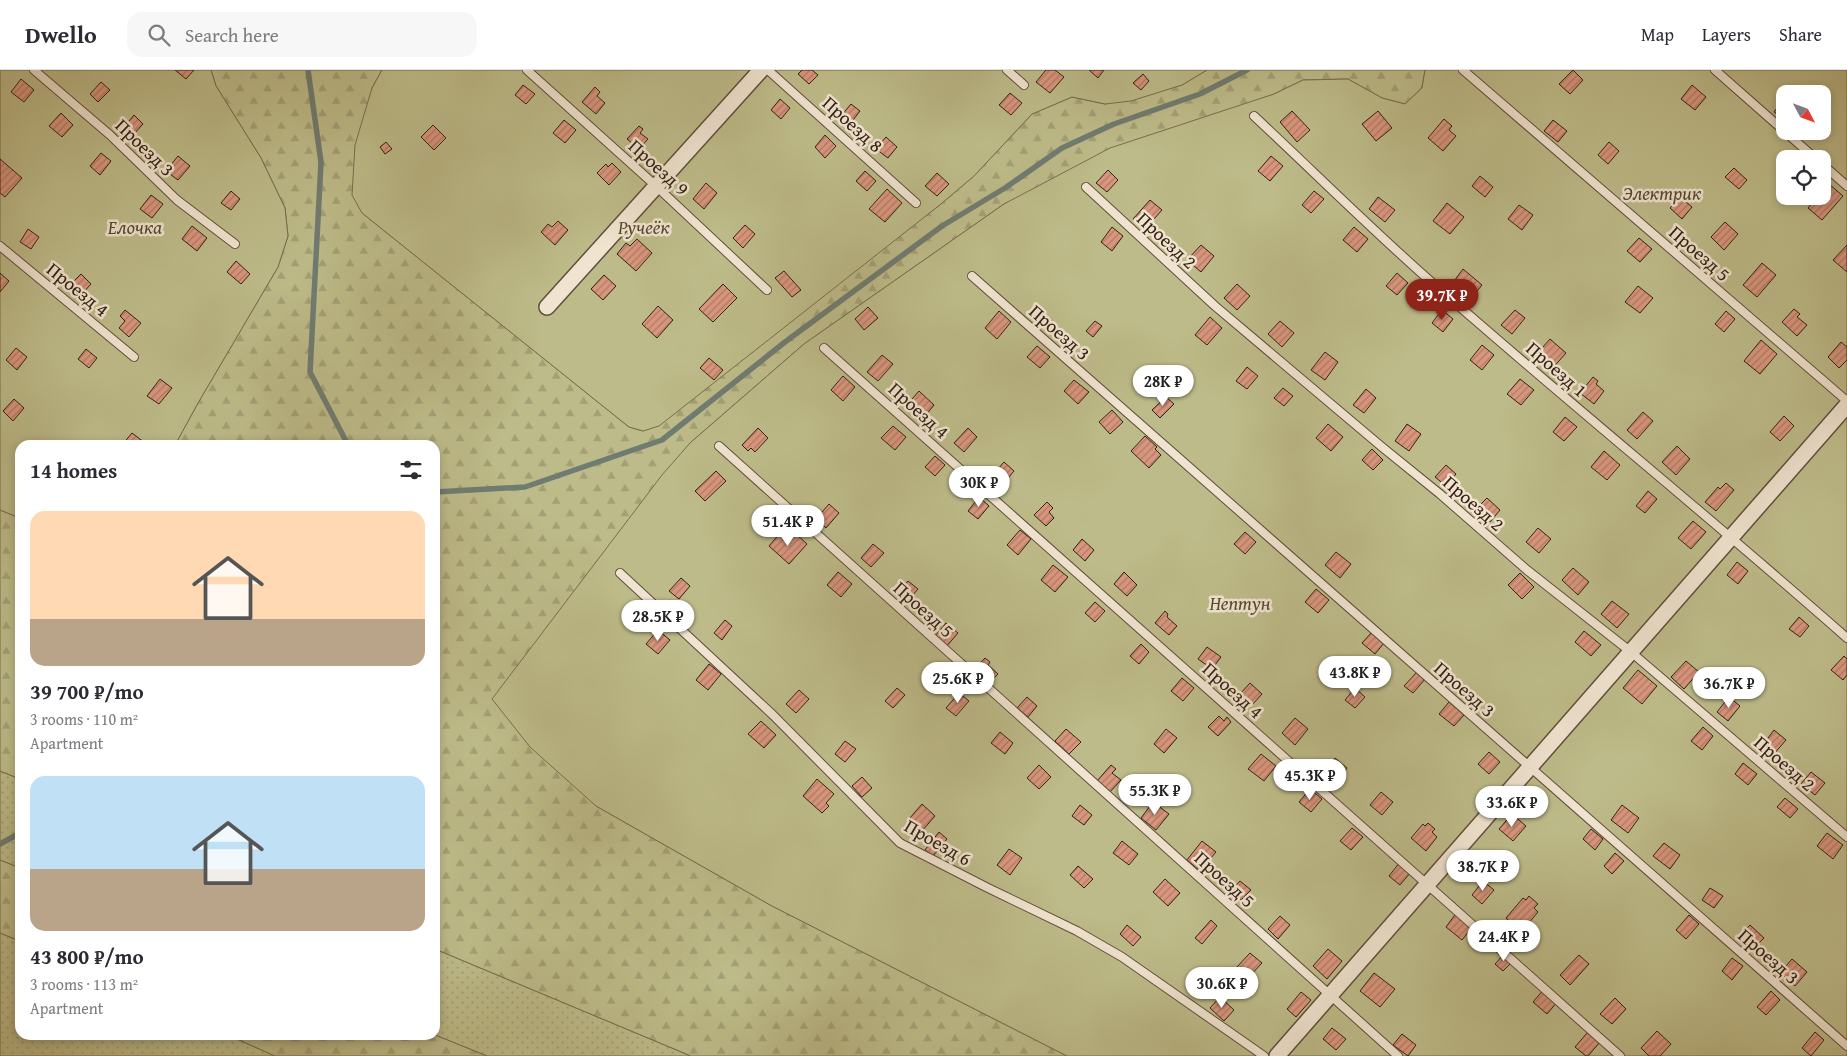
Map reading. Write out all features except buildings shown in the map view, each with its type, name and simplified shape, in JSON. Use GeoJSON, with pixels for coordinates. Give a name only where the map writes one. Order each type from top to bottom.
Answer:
{"type":"FeatureCollection","features":[{"type":"Feature","properties":{"kind":"street"},"geometry":{"type":"LineString","coordinates":[[547,307],[761,70]]}},
{"type":"Feature","properties":{"kind":"street"},"geometry":{"type":"LineString","coordinates":[[1276,1056],[1847,403]]}},
{"type":"Feature","properties":{"kind":"lane","name":"Проезд 3"},"geometry":{"type":"LineString","coordinates":[[34,70],[110,135],[177,200],[235,244]]}},
{"type":"Feature","properties":{"kind":"lane","name":"Проезд 9"},"geometry":{"type":"LineString","coordinates":[[527,70],[656,186],[767,290]]}},
{"type":"Feature","properties":{"kind":"lane","name":"Проезд 8"},"geometry":{"type":"LineString","coordinates":[[768,70],[916,203]]}},
{"type":"Feature","properties":{"kind":"lane"},"geometry":{"type":"LineString","coordinates":[[1007,70],[1024,86]]}},
{"type":"Feature","properties":{"kind":"lane","name":"Проезд 5"},"geometry":{"type":"LineString","coordinates":[[1463,70],[1847,403]]}},
{"type":"Feature","properties":{"kind":"lane"},"geometry":{"type":"LineString","coordinates":[[1715,70],[1806,150]]}},
{"type":"Feature","properties":{"kind":"lane","name":"Проезд 1"},"geometry":{"type":"LineString","coordinates":[[1254,116],[1426,278],[1847,638]]}},
{"type":"Feature","properties":{"kind":"lane"},"geometry":{"type":"LineString","coordinates":[[1831,172],[1847,186]]}},
{"type":"Feature","properties":{"kind":"lane","name":"Проезд 2"},"geometry":{"type":"LineString","coordinates":[[1086,187],[1222,312],[1440,494],[1527,570],[1630,652],[1847,837]]}},
{"type":"Feature","properties":{"kind":"lane","name":"Проезд 4"},"geometry":{"type":"LineString","coordinates":[[0,246],[134,357]]}},
{"type":"Feature","properties":{"kind":"lane","name":"Проезд 3"},"geometry":{"type":"LineString","coordinates":[[972,276],[1847,1046]]}},
{"type":"Feature","properties":{"kind":"lane","name":"Проезд 4"},"geometry":{"type":"LineString","coordinates":[[824,348],[1620,1056]]}},
{"type":"Feature","properties":{"kind":"lane","name":"Проезд 5"},"geometry":{"type":"LineString","coordinates":[[719,446],[1398,1056]]}},
{"type":"Feature","properties":{"kind":"lane","name":"Проезд 6"},"geometry":{"type":"LineString","coordinates":[[620,574],[774,715],[900,843],[1077,931],[1122,957],[1264,1056]]}},
{"type":"Feature","properties":{"kind":"green space","name":"Елочка"},"geometry":{"type":"Polygon","coordinates":[[[0,70],[211,70],[216,86],[261,158],[285,208],[288,236],[278,267],[178,440],[15,440],[15,516],[0,510],[0,70]]]}},
{"type":"Feature","properties":{"kind":"green space"},"geometry":{"type":"Polygon","coordinates":[[[211,70],[382,70],[372,88],[362,213],[629,427],[643,431],[941,204],[974,176],[1032,114],[1072,97],[1105,104],[1182,85],[1207,70],[1425,70],[1422,88],[1405,104],[1382,98],[1348,79],[1303,80],[1274,94],[1004,204],[804,344],[690,443],[596,806],[772,906],[1067,1056],[691,1056],[440,951],[440,440],[178,440],[278,267],[288,236],[285,208],[261,158],[216,86],[211,70]]]}},
{"type":"Feature","properties":{"kind":"green space","name":"Ручеёк"},"geometry":{"type":"Polygon","coordinates":[[[382,70],[1207,70],[1182,85],[1131,101],[1105,104],[1072,97],[1032,114],[974,176],[941,204],[659,426],[643,431],[629,427],[362,213],[352,195],[355,145],[372,88],[382,70]]]}},
{"type":"Feature","properties":{"kind":"green space","name":"Нептун"},"geometry":{"type":"Polygon","coordinates":[[[1425,70],[1847,70],[1847,1056],[1067,1056],[772,906],[596,806],[530,747],[492,699],[662,475],[690,443],[804,344],[1004,204],[1110,148],[1274,94],[1303,80],[1348,79],[1382,98],[1405,104],[1422,88],[1425,70]]]}},
{"type":"Feature","properties":{"kind":"green space"},"geometry":{"type":"Polygon","coordinates":[[[0,510],[15,516],[15,777],[0,771],[0,510]]]}},
{"type":"Feature","properties":{"kind":"green space"},"geometry":{"type":"Polygon","coordinates":[[[0,771],[15,777],[15,866],[0,860],[0,771]]]}},
{"type":"Feature","properties":{"kind":"green space"},"geometry":{"type":"Polygon","coordinates":[[[0,860],[15,866],[15,939],[0,933],[0,860]]]}},
{"type":"Feature","properties":{"kind":"green space"},"geometry":{"type":"Polygon","coordinates":[[[0,933],[15,939],[15,1040],[239,1040],[275,1056],[0,1056],[0,933]]]}},
{"type":"Feature","properties":{"kind":"green space"},"geometry":{"type":"Polygon","coordinates":[[[440,951],[691,1056],[487,1056],[440,1037],[440,951]]]}},
{"type":"Feature","properties":{"kind":"green space"},"geometry":{"type":"Polygon","coordinates":[[[440,1037],[487,1056],[275,1056],[239,1040],[440,1040],[440,1037]]]}},
{"type":"Feature","properties":{"kind":"waterway"},"geometry":{"type":"LineString","coordinates":[[308,70],[321,162],[310,372],[345,440]]}},
{"type":"Feature","properties":{"kind":"waterway"},"geometry":{"type":"LineString","coordinates":[[440,492],[525,487],[662,440],[785,342],[942,226],[1005,188],[1062,148],[1114,124],[1200,94],[1247,70]]}},
{"type":"Feature","properties":{"kind":"waterway"},"geometry":{"type":"LineString","coordinates":[[0,844],[15,836]]}},
{"type":"Feature","properties":{"kind":"park label","name":"Электрик"},"geometry":{"type":"Point","coordinates":[1662,193]}}]}
